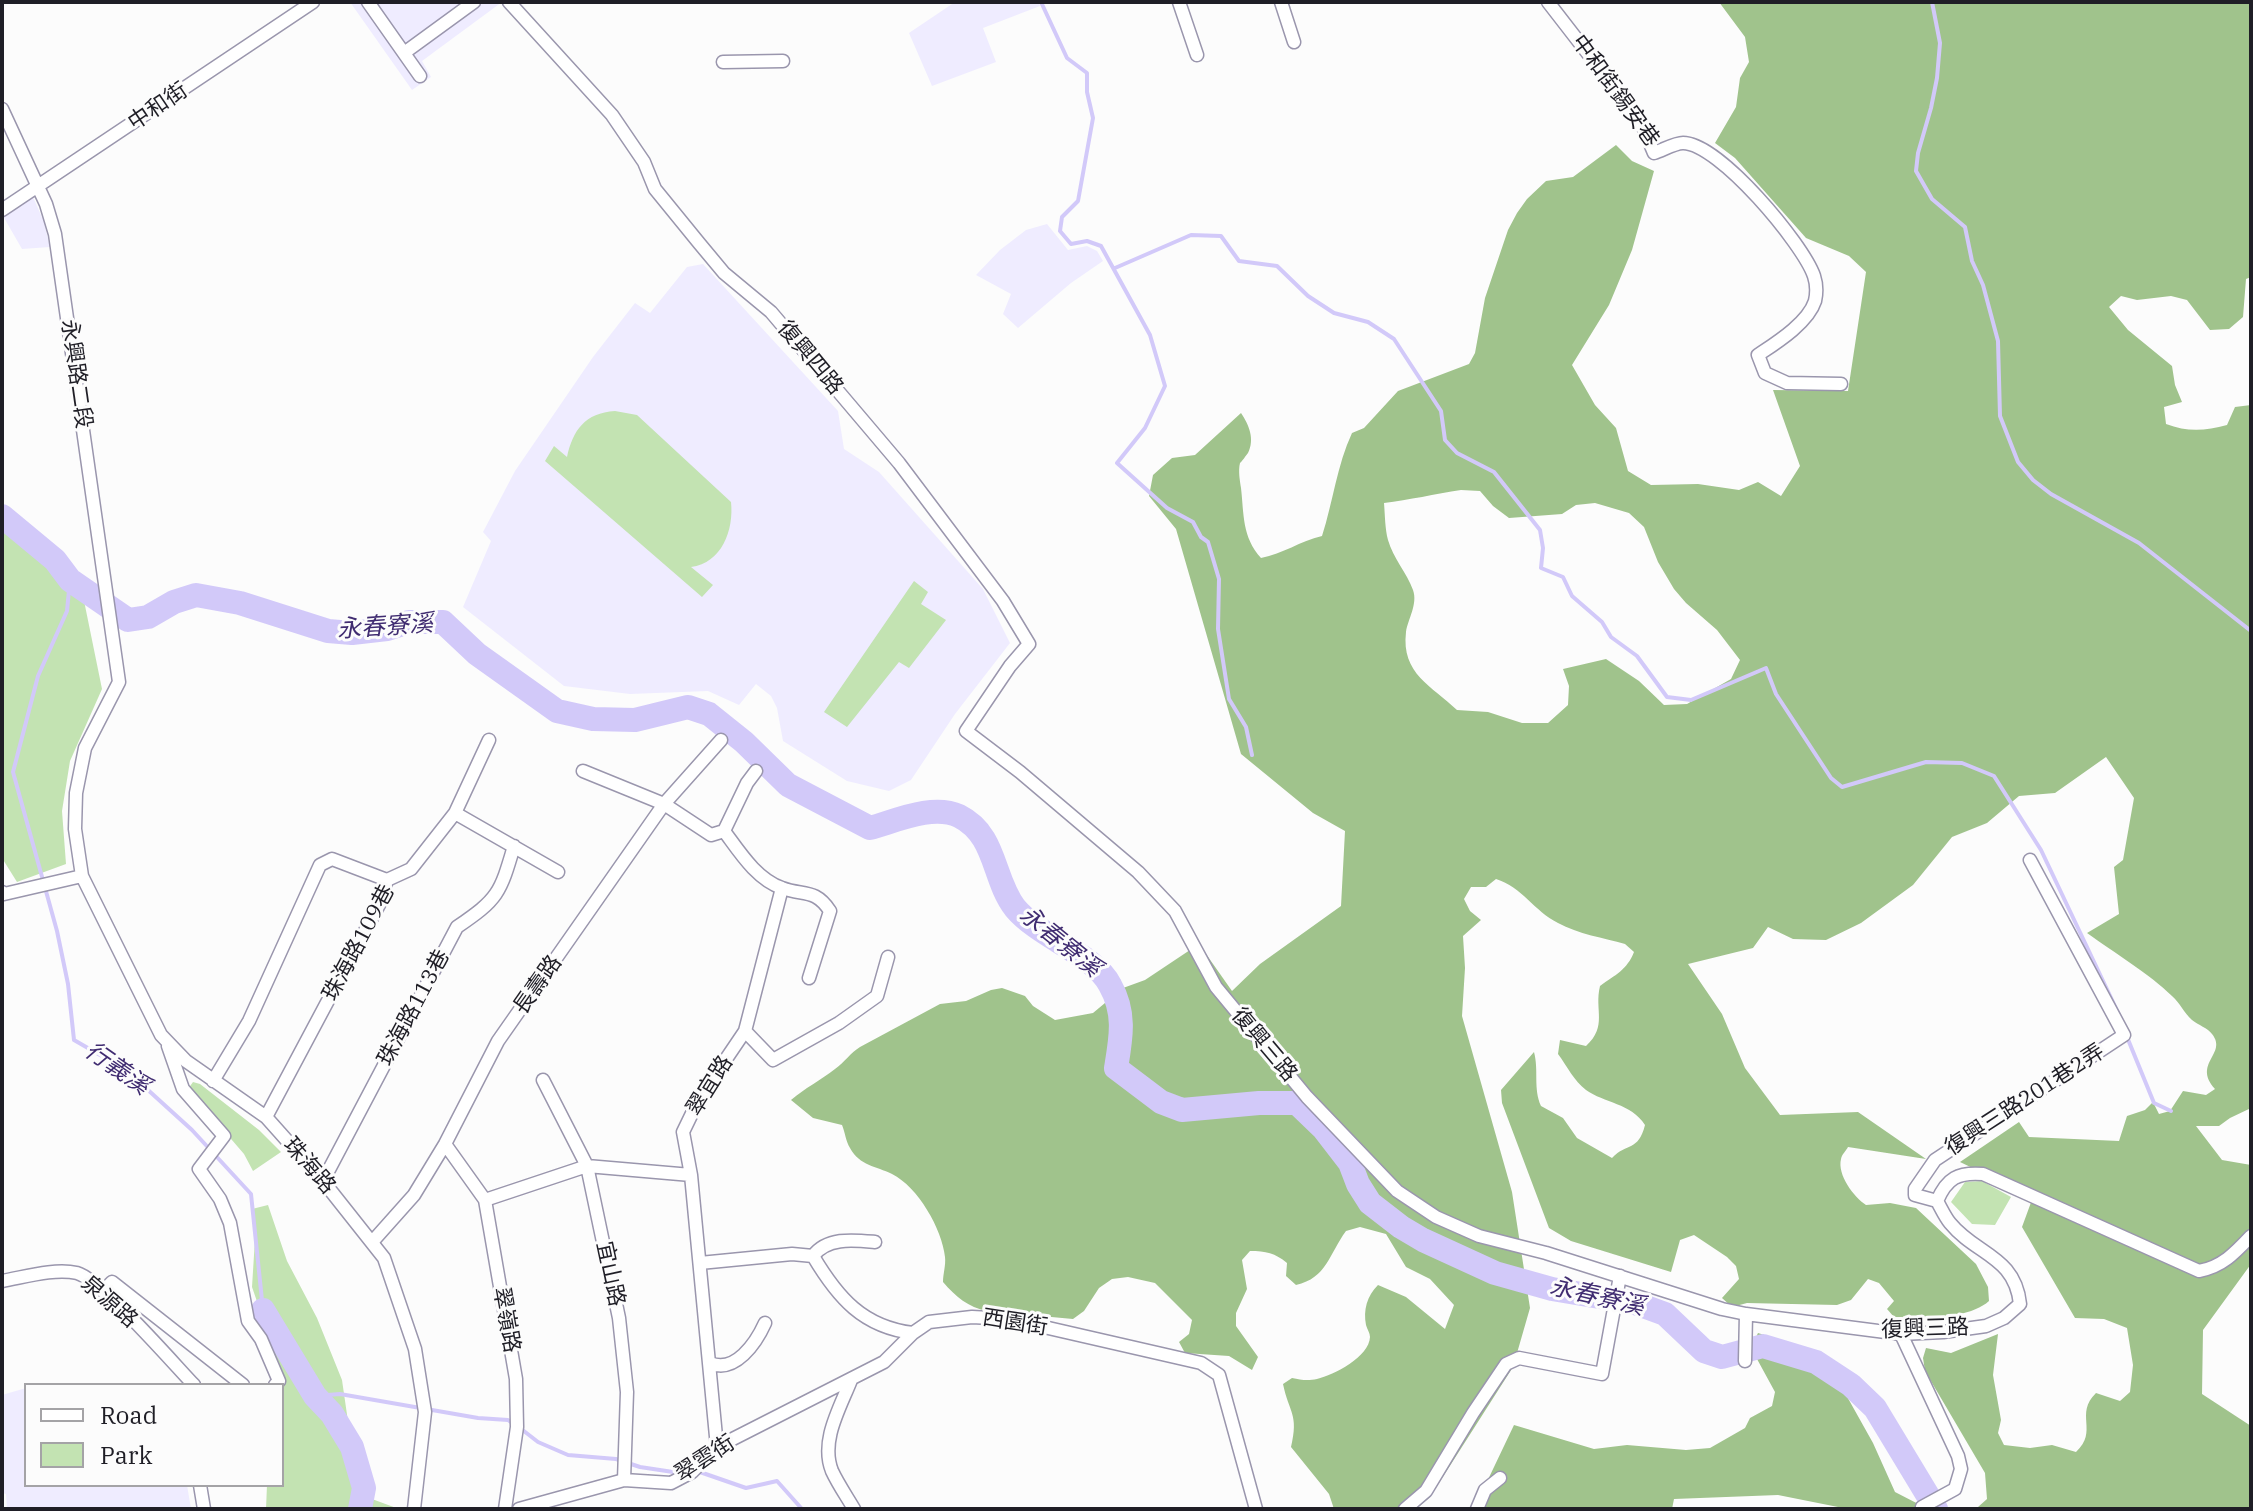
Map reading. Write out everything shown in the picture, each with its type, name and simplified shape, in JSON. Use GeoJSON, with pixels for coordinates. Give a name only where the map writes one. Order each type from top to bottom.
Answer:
{"type":"FeatureCollection","features":[{"type":"Feature","properties":{"kind":"street","name":"中和街"},"geometry":{"type":"LineString","coordinates":[[2,210],[313,2]]}},
{"type":"Feature","properties":{"kind":"street"},"geometry":{"type":"LineString","coordinates":[[368,2],[420,76]]}},
{"type":"Feature","properties":{"kind":"street"},"geometry":{"type":"LineString","coordinates":[[404,53],[474,2]]}},
{"type":"Feature","properties":{"kind":"street"},"geometry":{"type":"LineString","coordinates":[[1179,2],[1197,55]]}},
{"type":"Feature","properties":{"kind":"street"},"geometry":{"type":"LineString","coordinates":[[1281,2],[1294,42]]}},
{"type":"Feature","properties":{"kind":"street","name":"中和街錫安巷"},"geometry":{"type":"LineString","coordinates":[[1548,2],[1635,113],[1654,153],[1684,143],[1715,154],[1754,193],[1794,242],[1813,273],[1817,289],[1814,305],[1789,333],[1758,355],[1765,373],[1787,383],[1841,384]]}},
{"type":"Feature","properties":{"kind":"street","name":"復興四路"},"geometry":{"type":"LineString","coordinates":[[513,3],[612,115],[644,162],[655,189],[690,232],[724,273],[781,324],[899,463],[1003,601],[1029,644],[1010,666],[966,731]]}},
{"type":"Feature","properties":{"kind":"street"},"geometry":{"type":"LineString","coordinates":[[723,62],[783,61]]}},
{"type":"Feature","properties":{"kind":"street","name":"永興路二段"},"geometry":{"type":"LineString","coordinates":[[2,109],[38,187],[55,234],[111,621]]}},
{"type":"Feature","properties":{"kind":"street","name":"珠海路"},"geometry":{"type":"LineString","coordinates":[[111,621],[119,682],[85,748],[76,793],[75,829],[82,876],[144,1005],[167,1043],[213,1081],[266,1117],[323,1181],[384,1258],[415,1349],[425,1412],[414,1509]]}},
{"type":"Feature","properties":{"kind":"street","name":"復興三路"},"geometry":{"type":"LineString","coordinates":[[966,731],[1020,772],[1138,872],[1175,911],[1216,987],[1307,1097],[1397,1191],[1436,1217],[1479,1236],[1746,1314],[1901,1334],[1986,1326],[2004,1318],[2020,1304],[2018,1286],[2008,1271],[1951,1224],[1937,1201]]}},
{"type":"Feature","properties":{"kind":"street","name":"珠海路109巷"},"geometry":{"type":"LineString","coordinates":[[266,1117],[381,901],[387,880],[411,869],[455,813],[489,740]]}},
{"type":"Feature","properties":{"kind":"street","name":"長壽路"},"geometry":{"type":"LineString","coordinates":[[373,1241],[414,1195],[445,1144],[498,1041],[664,804],[721,740]]}},
{"type":"Feature","properties":{"kind":"street"},"geometry":{"type":"LineString","coordinates":[[583,771],[664,804],[711,835],[724,831],[756,771]]}},
{"type":"Feature","properties":{"kind":"street"},"geometry":{"type":"LineString","coordinates":[[455,813],[558,872]]}},
{"type":"Feature","properties":{"kind":"street"},"geometry":{"type":"LineString","coordinates":[[724,831],[746,861],[782,888],[822,899],[830,911],[809,978]]}},
{"type":"Feature","properties":{"kind":"street","name":"珠海路113巷"},"geometry":{"type":"LineString","coordinates":[[323,1181],[457,927],[492,903],[505,879],[514,846]]}},
{"type":"Feature","properties":{"kind":"street"},"geometry":{"type":"LineString","coordinates":[[213,1081],[249,1021],[320,865],[332,859],[387,880]]}},
{"type":"Feature","properties":{"kind":"street","name":"復興三路201巷2弄"},"geometry":{"type":"LineString","coordinates":[[1937,1201],[1915,1195],[1915,1189],[1935,1160],[2124,1035],[2030,860]]}},
{"type":"Feature","properties":{"kind":"street"},"geometry":{"type":"LineString","coordinates":[[3,893],[82,876]]}},
{"type":"Feature","properties":{"kind":"street","name":"翠宜路"},"geometry":{"type":"LineString","coordinates":[[717,1447],[691,1175],[683,1132],[699,1099],[745,1031],[782,888]]}},
{"type":"Feature","properties":{"kind":"street"},"geometry":{"type":"LineString","coordinates":[[745,1031],[773,1060],[839,1023],[877,996],[888,957]]}},
{"type":"Feature","properties":{"kind":"street"},"geometry":{"type":"LineString","coordinates":[[167,1043],[183,1089],[224,1136],[199,1169],[220,1199],[230,1223],[248,1321],[261,1339],[279,1381],[277,1383]]}},
{"type":"Feature","properties":{"kind":"street","name":"宜山路"},"geometry":{"type":"LineString","coordinates":[[543,1080],[587,1166],[619,1318],[627,1392],[624,1480]]}},
{"type":"Feature","properties":{"kind":"street","name":"翠嶺路"},"geometry":{"type":"LineString","coordinates":[[445,1144],[485,1200],[516,1379],[517,1427],[505,1509]]}},
{"type":"Feature","properties":{"kind":"street"},"geometry":{"type":"LineString","coordinates":[[485,1200],[587,1166],[691,1175]]}},
{"type":"Feature","properties":{"kind":"street"},"geometry":{"type":"LineString","coordinates":[[1937,1201],[1944,1185],[1955,1175],[1983,1174],[2199,1271],[2214,1269],[2251,1236]]}},
{"type":"Feature","properties":{"kind":"street"},"geometry":{"type":"LineString","coordinates":[[813,1256],[819,1248],[831,1243],[853,1240],[875,1242]]}},
{"type":"Feature","properties":{"kind":"street"},"geometry":{"type":"LineString","coordinates":[[700,1263],[792,1254],[813,1256]]}},
{"type":"Feature","properties":{"kind":"street"},"geometry":{"type":"LineString","coordinates":[[813,1256],[836,1292],[871,1322],[891,1330],[913,1333]]}},
{"type":"Feature","properties":{"kind":"street","name":"泉源路"},"geometry":{"type":"LineString","coordinates":[[2,1281],[65,1271],[80,1274],[103,1291],[192,1383]]}},
{"type":"Feature","properties":{"kind":"street"},"geometry":{"type":"LineString","coordinates":[[1405,1509],[1426,1491],[1500,1371],[1513,1360],[1519,1358],[1602,1374],[1620,1276]]}},
{"type":"Feature","properties":{"kind":"street"},"geometry":{"type":"LineString","coordinates":[[103,1291],[112,1282],[240,1383]]}},
{"type":"Feature","properties":{"kind":"street"},"geometry":{"type":"LineString","coordinates":[[1745,1361],[1746,1314]]}},
{"type":"Feature","properties":{"kind":"street","name":"西園街"},"geometry":{"type":"LineString","coordinates":[[913,1333],[929,1322],[972,1317],[1009,1319],[1201,1363],[1219,1375],[1256,1509]]}},
{"type":"Feature","properties":{"kind":"street"},"geometry":{"type":"LineString","coordinates":[[710,1363],[717,1366],[732,1363],[757,1341],[765,1323]]}},
{"type":"Feature","properties":{"kind":"street","name":"翠雲街"},"geometry":{"type":"LineString","coordinates":[[519,1509],[624,1480],[671,1483],[692,1472],[717,1447],[884,1362],[913,1333]]}},
{"type":"Feature","properties":{"kind":"street"},"geometry":{"type":"LineString","coordinates":[[1901,1334],[1958,1456],[1961,1469],[1955,1489],[1922,1507]]}},
{"type":"Feature","properties":{"kind":"street"},"geometry":{"type":"LineString","coordinates":[[851,1380],[832,1426],[829,1454],[832,1470],[854,1509]]}},
{"type":"Feature","properties":{"kind":"street"},"geometry":{"type":"LineString","coordinates":[[1477,1509],[1485,1490],[1500,1478]]}},
{"type":"Feature","properties":{"kind":"street"},"geometry":{"type":"LineString","coordinates":[[200,1487],[204,1509]]}},
{"type":"Feature","properties":{"kind":"shaded area"},"geometry":{"type":"Polygon","coordinates":[[[350,2],[502,2],[422,61],[431,77],[412,90],[350,2]]]}},
{"type":"Feature","properties":{"kind":"shaded area"},"geometry":{"type":"Polygon","coordinates":[[[955,2],[1039,2],[1040,6],[983,28],[996,62],[932,86],[909,33],[955,2]]]}},
{"type":"Feature","properties":{"kind":"shaded area"},"geometry":{"type":"Polygon","coordinates":[[[33,197],[50,247],[22,249],[3,216],[33,197]]]}},
{"type":"Feature","properties":{"kind":"shaded area"},"geometry":{"type":"Polygon","coordinates":[[[1047,224],[1068,250],[1087,246],[1097,251],[1103,261],[1071,283],[1018,328],[1003,314],[1011,294],[976,275],[1000,250],[1026,230],[1047,224]]]}},
{"type":"Feature","properties":{"kind":"shaded area"},"geometry":{"type":"Polygon","coordinates":[[[703,264],[838,411],[844,449],[879,472],[983,589],[1010,643],[955,714],[911,780],[889,791],[847,781],[783,741],[777,708],[771,696],[756,684],[739,705],[708,691],[630,694],[564,686],[463,607],[491,541],[483,532],[515,471],[593,357],[635,303],[650,313],[687,267],[703,264]]]}},
{"type":"Feature","properties":{"kind":"shaded area"},"geometry":{"type":"Polygon","coordinates":[[[24,1389],[24,1487],[187,1487],[191,1509],[7,1509],[6,1494],[2,1493],[2,1395],[24,1389]]]}},
{"type":"Feature","properties":{"kind":"green space"},"geometry":{"type":"Polygon","coordinates":[[[1719,2],[2251,2],[2251,277],[2246,279],[2243,317],[2229,329],[2210,330],[2187,300],[2171,296],[2137,300],[2121,296],[2109,307],[2128,330],[2172,366],[2182,402],[2164,407],[2166,424],[2189,429],[2219,427],[2227,425],[2235,407],[2251,405],[2251,1108],[2219,1126],[2196,1126],[2222,1160],[2251,1165],[2251,1264],[2203,1330],[2202,1394],[2251,1426],[2251,1509],[1928,1509],[1978,1507],[1987,1499],[1985,1473],[1925,1371],[1923,1358],[1926,1348],[1951,1353],[1998,1334],[1993,1375],[2001,1420],[1998,1433],[2004,1445],[2030,1448],[2052,1445],[2076,1452],[2086,1437],[2086,1415],[2090,1401],[2096,1393],[2120,1401],[2130,1392],[2133,1365],[2127,1328],[2104,1319],[2075,1318],[2022,1227],[2033,1197],[1960,1162],[2019,1122],[2029,1137],[2119,1141],[2127,1116],[2145,1110],[2153,1102],[2159,1114],[2170,1111],[2183,1091],[2206,1095],[2215,1089],[2207,1072],[2216,1047],[2212,1034],[2192,1020],[2175,999],[2153,980],[2087,933],[2119,914],[2114,867],[2123,860],[2134,798],[2106,757],[2055,793],[2019,796],[1987,823],[1952,837],[1913,885],[1861,923],[1826,940],[1793,939],[1768,927],[1753,948],[1688,964],[1722,1014],[1745,1068],[1780,1115],[1858,1112],[1926,1159],[1848,1147],[1840,1165],[1848,1185],[1866,1205],[1890,1203],[1916,1208],[1976,1264],[1988,1287],[1989,1301],[1957,1315],[1894,1317],[1887,1309],[1894,1301],[1879,1283],[1868,1279],[1851,1300],[1837,1305],[1747,1303],[1732,1307],[1722,1298],[1739,1279],[1736,1266],[1694,1235],[1680,1240],[1671,1272],[1571,1241],[1549,1228],[1502,1103],[1501,1090],[1534,1052],[1541,1106],[1563,1118],[1577,1138],[1612,1158],[1639,1139],[1645,1125],[1639,1118],[1586,1090],[1558,1054],[1560,1040],[1586,1046],[1593,1039],[1599,1025],[1600,986],[1624,968],[1634,952],[1625,944],[1558,923],[1513,888],[1496,879],[1486,887],[1471,887],[1464,899],[1470,911],[1481,920],[1463,936],[1462,1016],[1512,1192],[1530,1308],[1513,1367],[1430,1497],[1416,1509],[1334,1509],[1329,1494],[1291,1447],[1294,1420],[1283,1384],[1292,1378],[1311,1380],[1332,1374],[1364,1351],[1370,1337],[1365,1319],[1366,1309],[1378,1285],[1406,1297],[1445,1329],[1454,1305],[1430,1279],[1406,1267],[1386,1234],[1360,1227],[1346,1231],[1321,1271],[1296,1285],[1286,1276],[1287,1263],[1283,1260],[1270,1253],[1250,1251],[1242,1260],[1247,1289],[1236,1313],[1236,1326],[1258,1357],[1252,1370],[1229,1356],[1185,1353],[1179,1342],[1189,1334],[1192,1320],[1155,1283],[1128,1277],[1112,1279],[1099,1288],[1084,1311],[1073,1319],[987,1311],[963,1301],[943,1282],[945,1257],[939,1234],[927,1210],[911,1189],[892,1174],[859,1159],[849,1146],[842,1125],[813,1118],[791,1100],[860,1047],[940,1004],[966,1001],[991,990],[1002,988],[1025,996],[1033,1006],[1055,1020],[1093,1013],[1123,988],[1145,980],[1199,944],[1232,991],[1260,964],[1341,906],[1345,831],[1313,813],[1241,754],[1176,529],[1149,496],[1153,475],[1172,458],[1195,455],[1241,413],[1249,427],[1251,443],[1240,463],[1239,476],[1245,525],[1255,550],[1261,558],[1322,536],[1352,433],[1364,428],[1398,391],[1469,364],[1475,353],[1485,298],[1508,230],[1527,199],[1546,181],[1573,177],[1616,145],[1632,161],[1654,171],[1632,250],[1609,305],[1572,365],[1595,405],[1616,428],[1628,471],[1651,485],[1698,484],[1739,490],[1758,482],[1781,496],[1800,466],[1773,390],[1848,391],[1866,272],[1849,256],[1806,238],[1735,158],[1715,143],[1736,107],[1740,78],[1749,62],[1745,37],[1719,2]],[[1461,490],[1384,503],[1388,540],[1414,595],[1406,632],[1408,659],[1420,678],[1457,710],[1488,712],[1522,723],[1548,723],[1568,705],[1569,686],[1563,669],[1606,659],[1639,681],[1664,705],[1687,704],[1731,679],[1740,660],[1717,630],[1674,589],[1658,562],[1644,527],[1629,513],[1595,503],[1576,505],[1562,514],[1509,518],[1480,491],[1461,490]]]}},
{"type":"Feature","properties":{"kind":"green space"},"geometry":{"type":"Polygon","coordinates":[[[615,411],[637,415],[731,502],[730,523],[724,544],[711,559],[691,567],[713,585],[702,597],[545,461],[554,446],[567,457],[577,431],[588,419],[615,411]]]}},
{"type":"Feature","properties":{"kind":"green space"},"geometry":{"type":"Polygon","coordinates":[[[2,529],[81,586],[102,689],[70,761],[62,811],[66,864],[17,882],[2,858],[2,529]]]}},
{"type":"Feature","properties":{"kind":"green space"},"geometry":{"type":"Polygon","coordinates":[[[914,581],[928,592],[921,604],[946,620],[909,668],[899,662],[847,727],[824,712],[914,581]]]}},
{"type":"Feature","properties":{"kind":"green space"},"geometry":{"type":"Polygon","coordinates":[[[193,1082],[200,1084],[259,1130],[281,1152],[253,1171],[244,1154],[188,1089],[193,1082]]]}},
{"type":"Feature","properties":{"kind":"green space"},"geometry":{"type":"Polygon","coordinates":[[[1982,1181],[2011,1197],[1995,1225],[1972,1224],[1951,1202],[1965,1182],[1982,1181]]]}},
{"type":"Feature","properties":{"kind":"green space"},"geometry":{"type":"Polygon","coordinates":[[[268,1205],[287,1261],[317,1318],[342,1380],[353,1456],[372,1499],[399,1509],[266,1509],[267,1487],[284,1487],[284,1383],[275,1383],[272,1345],[252,1287],[255,1239],[252,1209],[268,1205]]]}},
{"type":"Feature","properties":{"kind":"green space"},"geometry":{"type":"Polygon","coordinates":[[[1758,1333],[1783,1341],[1795,1350],[1820,1351],[1830,1359],[1895,1492],[1928,1509],[1848,1509],[1778,1495],[1674,1499],[1672,1509],[1474,1509],[1514,1425],[1594,1449],[1627,1445],[1686,1450],[1710,1448],[1745,1428],[1750,1418],[1772,1406],[1775,1392],[1751,1348],[1758,1333]]]}},
{"type":"Feature","properties":{"kind":"waterway"},"geometry":{"type":"LineString","coordinates":[[1041,2],[1067,58],[1087,73],[1087,92],[1093,118],[1078,201],[1062,217],[1060,231],[1071,244],[1087,241],[1101,246],[1150,335],[1165,386],[1145,428],[1117,463],[1167,508],[1193,522],[1201,537],[1208,542],[1219,579],[1218,629],[1229,699],[1246,727],[1252,755]]}},
{"type":"Feature","properties":{"kind":"waterway"},"geometry":{"type":"LineString","coordinates":[[1932,2],[1940,43],[1937,78],[1916,171],[1932,199],[1965,227],[1972,261],[1983,285],[1998,341],[2000,416],[2018,462],[2033,480],[2051,494],[2139,543],[2251,631]]}},
{"type":"Feature","properties":{"kind":"waterway"},"geometry":{"type":"LineString","coordinates":[[1115,268],[1191,235],[1221,236],[1239,261],[1277,266],[1308,296],[1334,313],[1368,322],[1394,339],[1441,411],[1445,440],[1457,453],[1494,472],[1540,530],[1543,548],[1541,568],[1563,577],[1572,596],[1602,622],[1611,637],[1637,656],[1667,697],[1691,700],[1766,668],[1776,694],[1831,778],[1842,787],[1926,762],[1962,763],[1994,776],[2041,850],[2122,1021]]}},
{"type":"Feature","properties":{"kind":"waterway","name":"永春寮溪"},"geometry":{"type":"LineString","coordinates":[[2,516],[55,560],[70,580],[128,620],[148,617],[174,602],[196,595],[240,603],[328,631],[352,633],[387,629],[409,622],[443,622],[477,654],[557,711],[593,719],[635,720],[688,707],[709,714],[744,742],[788,785],[870,828],[926,813],[959,816],[981,834],[1015,908],[1038,928],[1092,964],[1110,985],[1120,1016],[1121,1036],[1116,1068],[1161,1102],[1182,1110],[1297,1103],[1323,1128],[1350,1163],[1370,1203],[1423,1240],[1495,1273],[1552,1289],[1635,1303],[1665,1314],[1704,1351],[1722,1357],[1763,1346],[1816,1362],[1851,1385],[1875,1408],[1936,1509]]}},
{"type":"Feature","properties":{"kind":"waterway","name":"行義溪"},"geometry":{"type":"LineString","coordinates":[[70,580],[67,611],[38,676],[13,772],[57,931],[68,984],[74,1040],[126,1070],[192,1130],[251,1194],[263,1310]]}},
{"type":"Feature","properties":{"kind":"waterway"},"geometry":{"type":"LineString","coordinates":[[2127,1037],[2154,1103],[2171,1111]]}},
{"type":"Feature","properties":{"kind":"waterway","name":"行義溪"},"geometry":{"type":"LineString","coordinates":[[263,1310],[315,1396],[332,1414],[352,1447],[364,1488],[360,1509]]}},
{"type":"Feature","properties":{"kind":"waterway"},"geometry":{"type":"LineString","coordinates":[[315,1396],[340,1394],[512,1423]]}},
{"type":"Feature","properties":{"kind":"waterway"},"geometry":{"type":"LineString","coordinates":[[520,1428],[538,1442],[568,1455],[616,1459],[640,1467],[673,1472],[688,1468]]}},
{"type":"Feature","properties":{"kind":"waterway"},"geometry":{"type":"LineString","coordinates":[[697,1471],[746,1488],[777,1481],[802,1509]]}}]}
